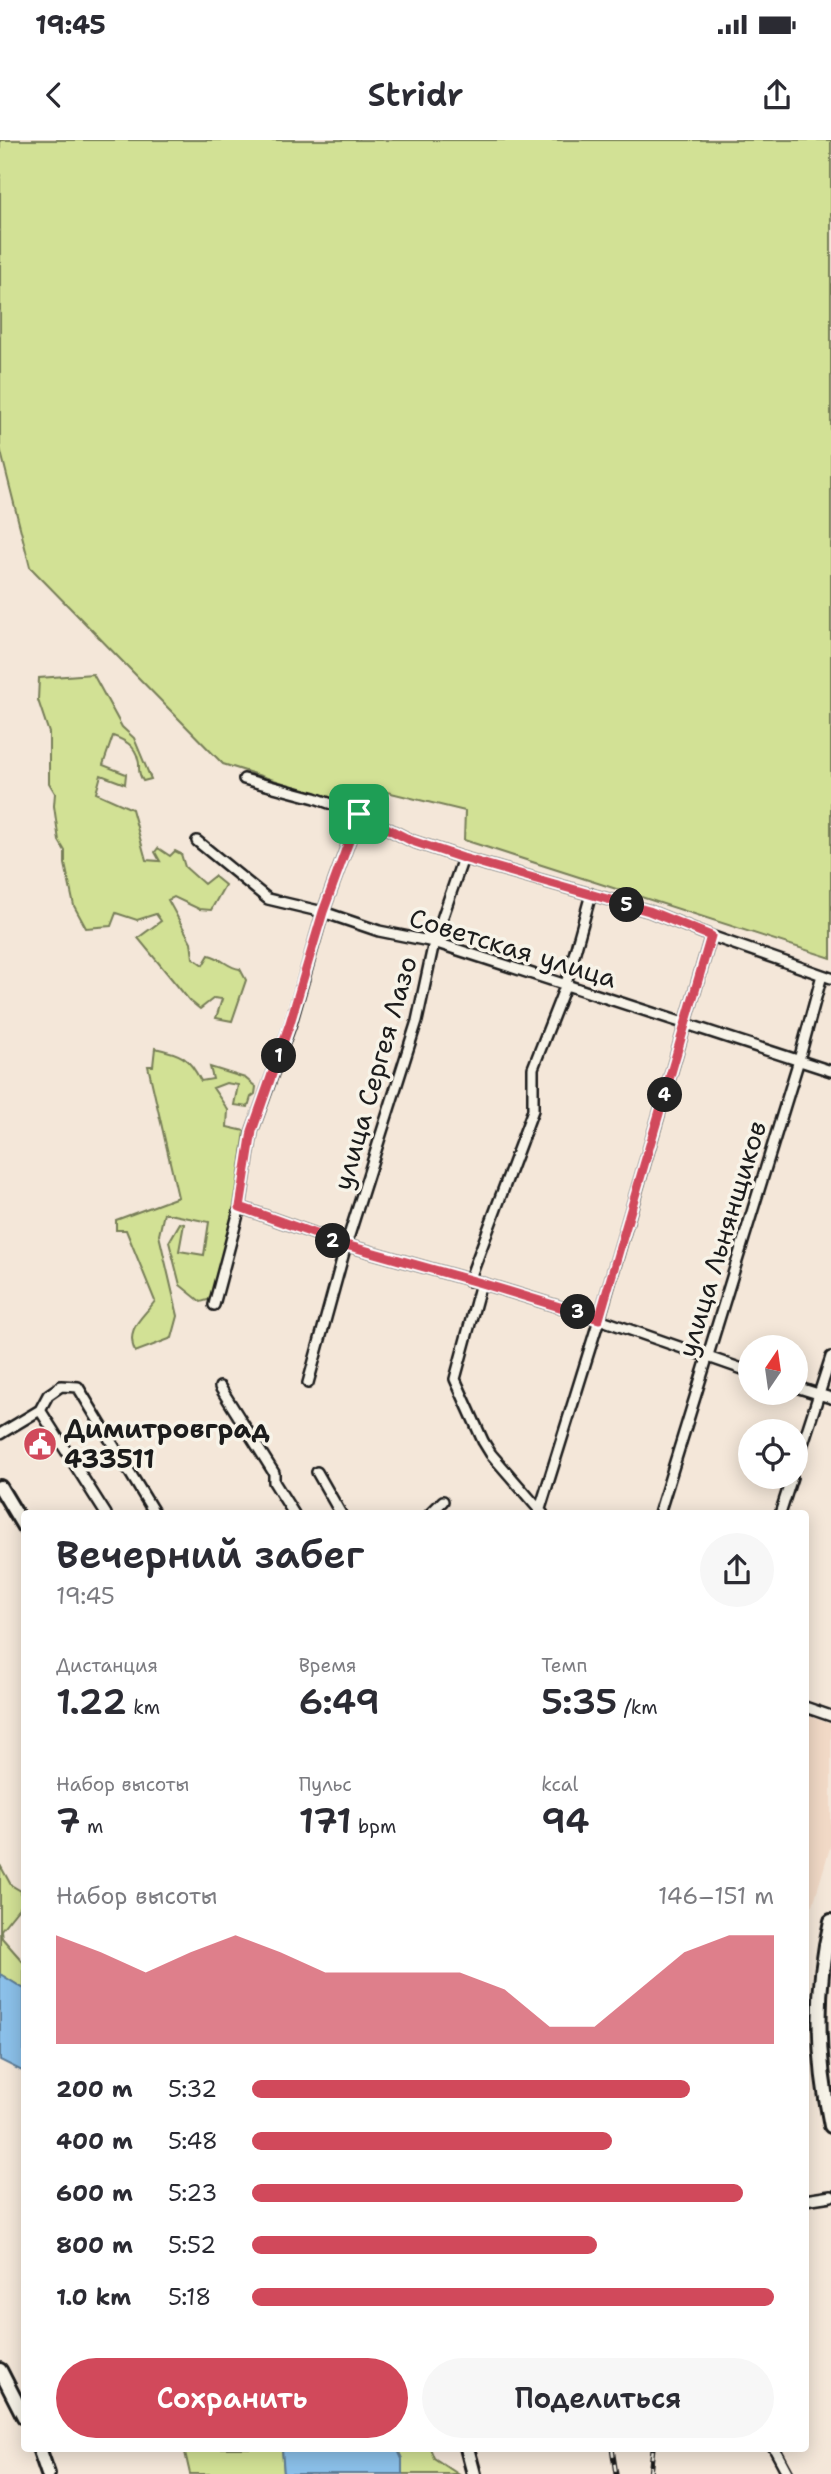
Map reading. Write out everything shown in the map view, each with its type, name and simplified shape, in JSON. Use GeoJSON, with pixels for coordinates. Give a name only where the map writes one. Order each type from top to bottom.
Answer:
{"type":"FeatureCollection","features":[{"type":"Feature","properties":{"kind":"main road"},"geometry":{"type":"LineString","coordinates":[[2,1492],[21,1522]]}},
{"type":"Feature","properties":{"kind":"main road"},"geometry":{"type":"LineString","coordinates":[[831,1921],[820,1996],[821,2054],[831,2126]]}},
{"type":"Feature","properties":{"kind":"main road"},"geometry":{"type":"LineString","coordinates":[[0,2370],[21,2411]]}},
{"type":"Feature","properties":{"kind":"main road"},"geometry":{"type":"LineString","coordinates":[[40,2452],[48,2474]]}},
{"type":"Feature","properties":{"kind":"main road"},"geometry":{"type":"LineString","coordinates":[[468,2452],[474,2474]]}},
{"type":"Feature","properties":{"kind":"street"},"geometry":{"type":"LineString","coordinates":[[244,779],[315,798],[359,814],[412,841],[463,858],[649,911],[827,977]]}},
{"type":"Feature","properties":{"kind":"street"},"geometry":{"type":"LineString","coordinates":[[214,1305],[240,1207],[252,1131],[290,1023],[323,912],[359,814]]}},
{"type":"Feature","properties":{"kind":"street","name":"Советская улица"},"geometry":{"type":"LineString","coordinates":[[197,841],[268,899],[323,912],[379,931],[434,942],[831,1070]]}},
{"type":"Feature","properties":{"kind":"street","name":"улица Сергея Лазо"},"geometry":{"type":"LineString","coordinates":[[308,1383],[346,1245],[417,1021],[434,942],[463,858]]}},
{"type":"Feature","properties":{"kind":"street"},"geometry":{"type":"LineString","coordinates":[[469,1281],[533,1110],[533,1068],[566,984],[591,894]]}},
{"type":"Feature","properties":{"kind":"street"},"geometry":{"type":"LineString","coordinates":[[542,1510],[711,936]]}},
{"type":"Feature","properties":{"kind":"street","name":"улица Льнянщиков"},"geometry":{"type":"LineString","coordinates":[[660,1510],[827,977]]}},
{"type":"Feature","properties":{"kind":"street"},"geometry":{"type":"LineString","coordinates":[[240,1207],[346,1245],[599,1319],[738,1367]]}},
{"type":"Feature","properties":{"kind":"street"},"geometry":{"type":"LineString","coordinates":[[481,1283],[455,1379],[483,1441],[541,1510]]}},
{"type":"Feature","properties":{"kind":"street"},"geometry":{"type":"LineString","coordinates":[[808,1430],[831,1357]]}},
{"type":"Feature","properties":{"kind":"street"},"geometry":{"type":"LineString","coordinates":[[0,1434],[40,1410],[48,1395],[61,1386],[78,1387],[153,1510]]}},
{"type":"Feature","properties":{"kind":"street"},"geometry":{"type":"LineString","coordinates":[[220,1387],[274,1473],[275,1482],[292,1510]]}},
{"type":"Feature","properties":{"kind":"street"},"geometry":{"type":"LineString","coordinates":[[808,1390],[831,1398]]}},
{"type":"Feature","properties":{"kind":"street"},"geometry":{"type":"LineString","coordinates":[[40,1410],[103,1510]]}},
{"type":"Feature","properties":{"kind":"street"},"geometry":{"type":"LineString","coordinates":[[317,1472],[339,1510]]}},
{"type":"Feature","properties":{"kind":"street"},"geometry":{"type":"LineString","coordinates":[[781,1510],[788,1489]]}},
{"type":"Feature","properties":{"kind":"street"},"geometry":{"type":"LineString","coordinates":[[434,1510],[443,1500]]}},
{"type":"Feature","properties":{"kind":"street"},"geometry":{"type":"LineString","coordinates":[[809,1708],[831,1716]]}},
{"type":"Feature","properties":{"kind":"street"},"geometry":{"type":"LineString","coordinates":[[809,2199],[831,2196]]}},
{"type":"Feature","properties":{"kind":"street"},"geometry":{"type":"LineString","coordinates":[[776,2452],[788,2474]]}},
{"type":"Feature","properties":{"kind":"shaded area"},"geometry":{"type":"Polygon","coordinates":[[[809,1716],[831,1724],[831,1844],[813,1905],[809,1904],[809,1716]]]}},
{"type":"Feature","properties":{"kind":"green space"},"geometry":{"type":"Polygon","coordinates":[[[0,140],[831,140],[831,958],[464,840],[465,811],[387,792],[354,805],[223,764],[30,567],[0,448],[0,140]]]}},
{"type":"Feature","properties":{"kind":"green space"},"geometry":{"type":"Polygon","coordinates":[[[93,674],[122,727],[134,738],[151,779],[143,781],[137,754],[125,741],[113,736],[103,765],[126,774],[125,784],[101,775],[96,793],[132,809],[146,860],[160,861],[155,852],[158,848],[170,856],[175,851],[181,854],[185,867],[204,884],[214,876],[225,885],[211,910],[199,909],[174,897],[168,900],[191,942],[193,958],[203,965],[209,955],[214,956],[240,969],[246,980],[232,1021],[216,1018],[222,999],[214,998],[200,1009],[189,1000],[138,938],[161,921],[156,914],[137,920],[116,913],[111,926],[86,928],[74,906],[65,851],[59,841],[55,793],[49,783],[49,733],[38,700],[39,678],[93,674]]]}},
{"type":"Feature","properties":{"kind":"green space"},"geometry":{"type":"Polygon","coordinates":[[[155,1048],[183,1057],[201,1081],[213,1079],[210,1067],[245,1078],[256,1087],[248,1107],[234,1105],[238,1085],[226,1083],[213,1088],[228,1110],[227,1127],[245,1131],[235,1207],[211,1299],[201,1302],[180,1285],[169,1242],[180,1223],[184,1224],[179,1251],[204,1255],[209,1222],[164,1213],[159,1235],[178,1316],[172,1338],[135,1352],[132,1336],[136,1324],[155,1301],[126,1230],[116,1230],[116,1220],[178,1197],[148,1066],[153,1066],[155,1048]]]}},
{"type":"Feature","properties":{"kind":"green space"},"geometry":{"type":"Polygon","coordinates":[[[0,1865],[11,1885],[21,1891],[21,1905],[1,1930],[2,1938],[21,1960],[21,1987],[0,1974],[0,1865]]]}},
{"type":"Feature","properties":{"kind":"green space"},"geometry":{"type":"Polygon","coordinates":[[[185,2452],[282,2452],[284,2474],[190,2474],[185,2452]]]}},
{"type":"Feature","properties":{"kind":"green space"},"geometry":{"type":"Polygon","coordinates":[[[399,2452],[432,2452],[434,2458],[458,2474],[402,2474],[402,2459],[399,2452]]]}},
{"type":"Feature","properties":{"kind":"water"},"geometry":{"type":"Polygon","coordinates":[[[0,1974],[21,1987],[21,2070],[0,2060],[0,1974]]]}},
{"type":"Feature","properties":{"kind":"water"},"geometry":{"type":"Polygon","coordinates":[[[282,2452],[399,2452],[402,2459],[402,2474],[284,2474],[282,2452]]]}},
{"type":"Feature","properties":{"kind":"railway"},"geometry":{"type":"LineString","coordinates":[[613,2452],[616,2474]]}},
{"type":"Feature","properties":{"kind":"railway"},"geometry":{"type":"LineString","coordinates":[[650,2474],[653,2452]]}},
{"type":"Feature","properties":{"kind":"place","name":"Димитровград 433511"},"geometry":{"type":"Point","coordinates":[40,1444]}},
{"type":"Feature","properties":{"kind":"route"},"geometry":{"type":"LineString","coordinates":[[359,814],[412,841],[649,911],[711,936],[599,1319],[346,1245],[240,1207],[252,1131],[290,1023],[323,912],[359,814]]}}]}
